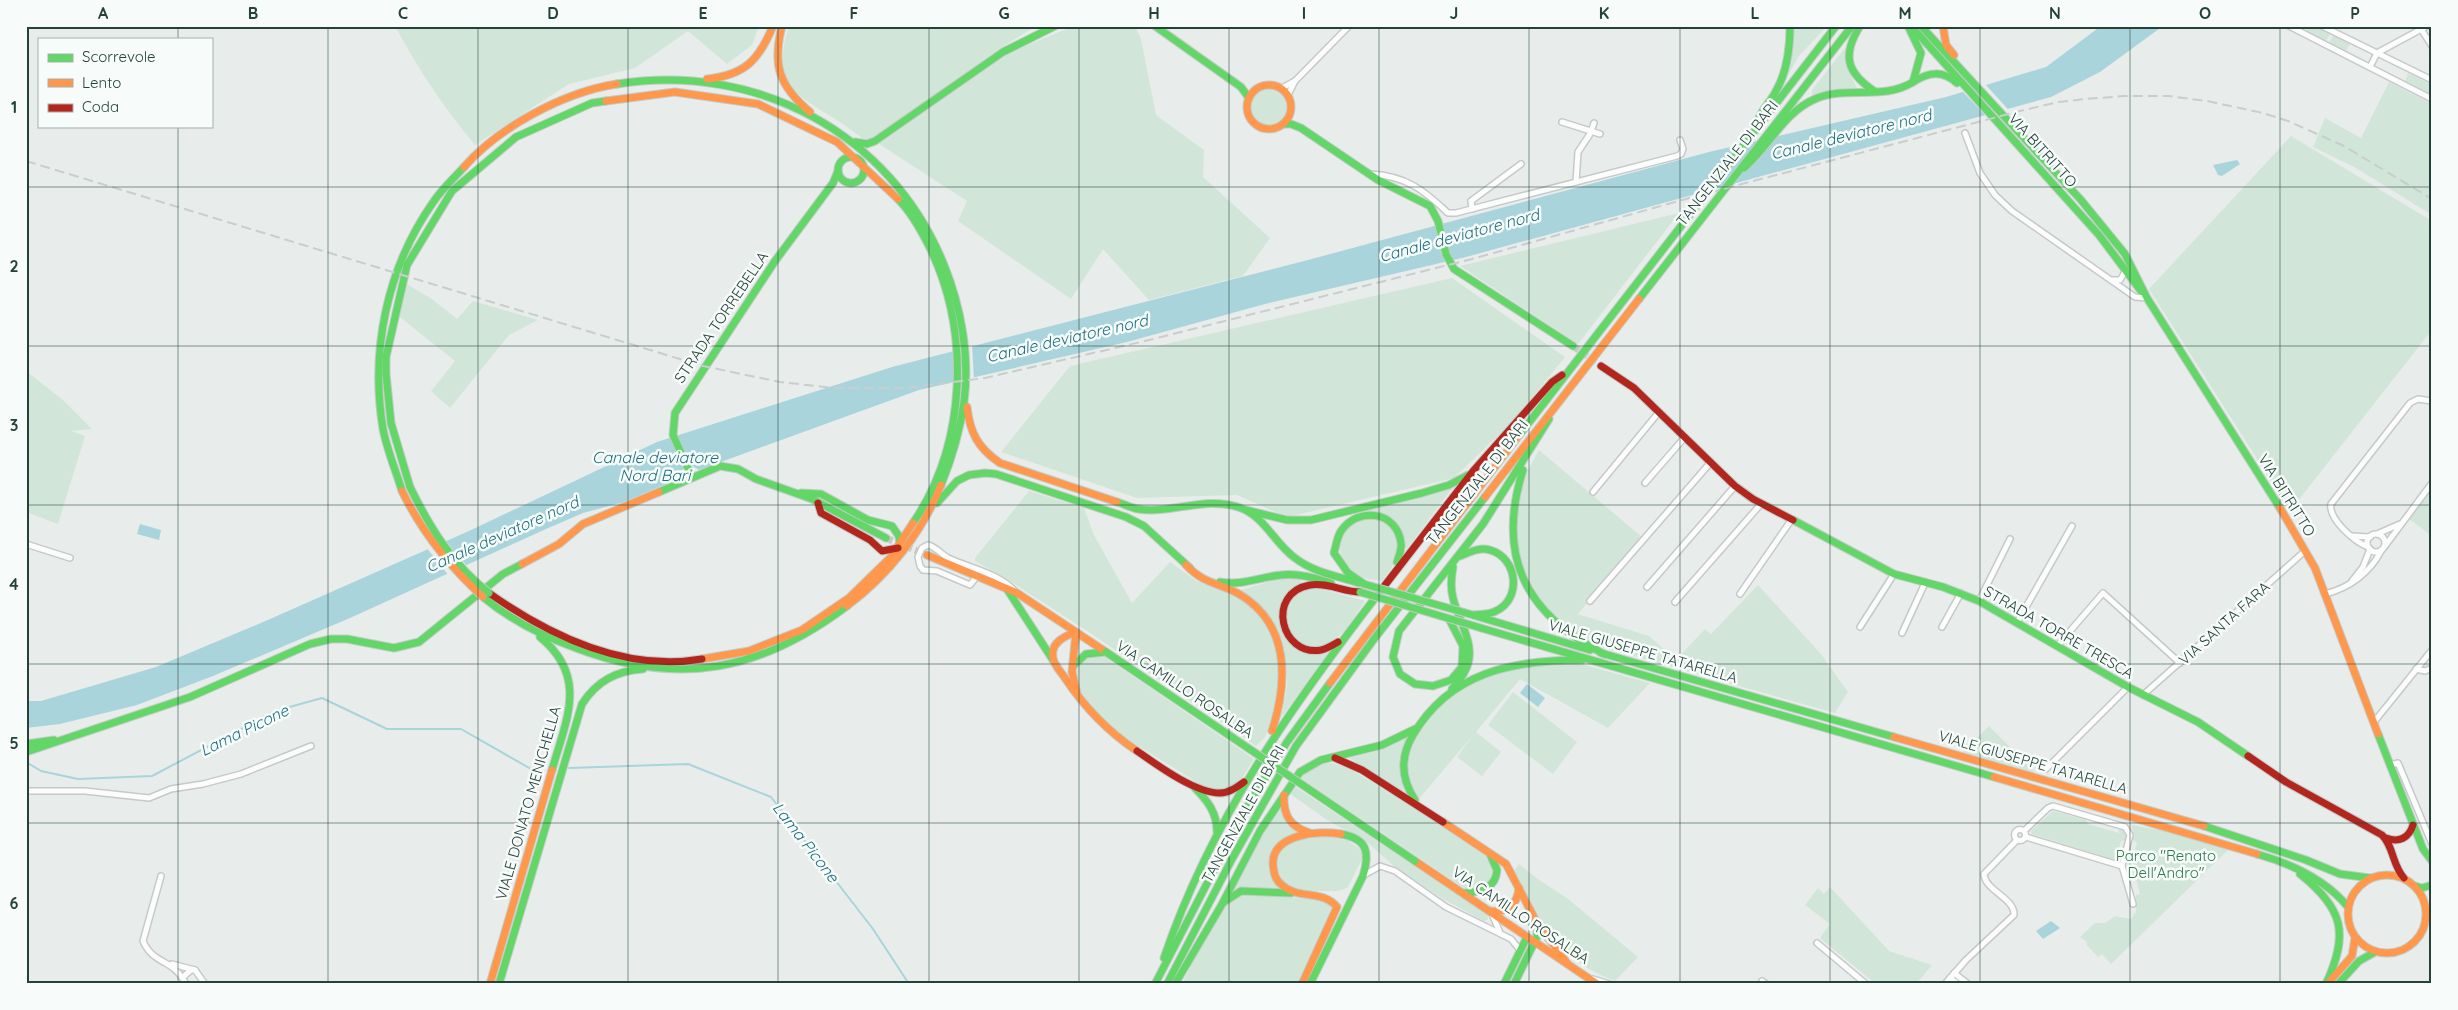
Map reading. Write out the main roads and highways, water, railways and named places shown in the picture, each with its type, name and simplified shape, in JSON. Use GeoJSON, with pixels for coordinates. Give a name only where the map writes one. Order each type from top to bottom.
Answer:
{"type":"FeatureCollection","features":[{"type":"Feature","properties":{"kind":"main road"},"geometry":{"type":"LineString","coordinates":[[406,247],[426,225],[449,194],[479,161],[492,150],[526,126],[574,104],[620,92],[675,87],[728,92],[764,102],[808,121],[872,162],[926,238],[939,268],[951,308],[958,354],[957,399],[951,438],[941,470],[925,508],[900,547],[863,586],[837,607],[803,629],[773,643],[749,651],[710,659],[678,661],[622,656],[590,647],[530,621],[485,593],[448,563],[419,524],[402,491],[384,433],[379,396],[379,355],[390,290],[406,247],[430,203],[465,163],[492,138],[539,110],[583,92],[627,82],[725,77],[742,70],[762,51],[773,26]]}},
{"type":"Feature","properties":{"kind":"main road"},"geometry":{"type":"LineString","coordinates":[[444,186],[414,247],[398,288],[392,312],[386,358],[386,393],[392,436],[410,487],[438,538],[485,593],[493,606],[516,622],[540,635],[597,656],[669,670],[684,670],[716,666],[753,657],[794,641],[847,608],[879,581],[909,546],[931,511],[955,448],[966,399],[967,357],[959,302],[943,256],[937,245],[904,193],[853,141],[795,100],[782,81],[776,54],[782,26]]}},
{"type":"Feature","properties":{"kind":"main road"},"geometry":{"type":"LineString","coordinates":[[853,141],[867,144],[875,140],[988,62],[1048,28],[1055,26]]}},
{"type":"Feature","properties":{"kind":"main road"},"geometry":{"type":"LineString","coordinates":[[1155,26],[1241,87],[1249,98],[1249,114],[1254,123],[1265,128],[1283,124],[1291,124],[1301,128],[1369,174],[1422,201],[1436,212],[1448,261],[1454,269],[1573,346]]}},
{"type":"Feature","properties":{"kind":"main road"},"geometry":{"type":"LineString","coordinates":[[1753,133],[1762,112],[1778,90],[1783,76],[1789,50],[1790,26]]}},
{"type":"Feature","properties":{"kind":"main road","name":"TANGENZIALE DI BARI"},"geometry":{"type":"LineString","coordinates":[[1155,984],[1244,812],[1287,742],[1365,634],[1836,26]]}},
{"type":"Feature","properties":{"kind":"main road","name":"TANGENZIALE DI BARI"},"geometry":{"type":"LineString","coordinates":[[1167,984],[1232,859],[1296,746],[1374,638],[1713,203],[1735,175],[1754,161],[1771,134],[1852,26]]}},
{"type":"Feature","properties":{"kind":"main road"},"geometry":{"type":"LineString","coordinates":[[1860,26],[1849,45],[1848,61],[1854,76],[1860,83],[1877,93]]}},
{"type":"Feature","properties":{"kind":"main road"},"geometry":{"type":"LineString","coordinates":[[1910,26],[1920,43],[1923,54],[1913,82]]}},
{"type":"Feature","properties":{"kind":"main road","name":"VIA BITRITTO"},"geometry":{"type":"LineString","coordinates":[[1910,26],[1937,48]]}},
{"type":"Feature","properties":{"kind":"main road","name":"VIA BITRITTO"},"geometry":{"type":"LineString","coordinates":[[1921,26],[1937,48],[2021,141],[2110,233],[2130,262],[2147,298]]}},
{"type":"Feature","properties":{"kind":"main road"},"geometry":{"type":"LineString","coordinates":[[1771,134],[1789,116],[1818,97],[1849,91],[1885,94],[1898,91],[1930,72],[1945,73],[1952,77],[2006,136],[2021,141],[2018,126],[1946,45],[1943,26]]}},
{"type":"Feature","properties":{"kind":"main road"},"geometry":{"type":"LineString","coordinates":[[691,80],[758,94],[827,123]]}},
{"type":"Feature","properties":{"kind":"main road"},"geometry":{"type":"LineString","coordinates":[[1241,87],[1258,88],[1269,84],[1282,88],[1288,95],[1292,106],[1291,113],[1283,124]]}},
{"type":"Feature","properties":{"kind":"main road"},"geometry":{"type":"LineString","coordinates":[[1249,98],[1258,88]]}},
{"type":"Feature","properties":{"kind":"main road"},"geometry":{"type":"LineString","coordinates":[[1291,113],[1301,128]]}},
{"type":"Feature","properties":{"kind":"main road"},"geometry":{"type":"LineString","coordinates":[[872,162],[871,149],[875,140]]}},
{"type":"Feature","properties":{"kind":"main road","name":"VIA BITRITTO"},"geometry":{"type":"LineString","coordinates":[[2021,141],[2099,235],[2147,298],[2305,550],[2315,568],[2413,825],[2423,849],[2432,861]]}},
{"type":"Feature","properties":{"kind":"main road"},"geometry":{"type":"LineString","coordinates":[[833,183],[844,181],[856,182],[862,176],[864,168],[853,151]]}},
{"type":"Feature","properties":{"kind":"main road","name":"STRADA TORREBELLA"},"geometry":{"type":"LineString","coordinates":[[692,477],[673,435],[673,420],[680,404],[775,261],[833,183],[842,160],[850,156],[859,159]]}},
{"type":"Feature","properties":{"kind":"main road"},"geometry":{"type":"LineString","coordinates":[[859,159],[872,162]]}},
{"type":"Feature","properties":{"kind":"main road"},"geometry":{"type":"LineString","coordinates":[[838,171],[844,181]]}},
{"type":"Feature","properties":{"kind":"main road"},"geometry":{"type":"LineString","coordinates":[[937,245],[939,268],[956,291]]}},
{"type":"Feature","properties":{"kind":"main road","name":"STRADA TORRE TRESCA"},"geometry":{"type":"LineString","coordinates":[[1601,366],[1634,388],[1735,486],[1761,504],[1894,574],[1961,593],[2018,621],[2128,687],[2198,722],[2286,782],[2386,838]]}},
{"type":"Feature","properties":{"kind":"main road"},"geometry":{"type":"LineString","coordinates":[[1160,973],[1166,946],[1178,914],[1217,834],[1266,748],[1386,582],[1474,470],[1552,382],[1570,369]]}},
{"type":"Feature","properties":{"kind":"main road","name":"VIALE GIUSEPPE TATARELLA"},"geometry":{"type":"LineString","coordinates":[[966,399],[971,435],[988,455],[1000,463],[1138,509],[1157,510],[1208,503],[1228,504],[1246,510],[1263,524],[1283,549],[1295,559],[1314,569],[2232,834],[2340,874],[2370,878]]}},
{"type":"Feature","properties":{"kind":"main road"},"geometry":{"type":"LineString","coordinates":[[1449,619],[1463,642],[1464,654],[1458,672],[1451,680],[1440,686],[1418,685],[1407,681],[1395,666],[1393,645],[1399,631],[1484,524],[1532,449],[1559,400]]}},
{"type":"Feature","properties":{"kind":"main road"},"geometry":{"type":"LineString","coordinates":[[1532,449],[1519,479],[1512,509],[1511,528],[1518,565],[1531,594],[1548,617],[1562,630],[1604,654]]}},
{"type":"Feature","properties":{"kind":"main road"},"geometry":{"type":"LineString","coordinates":[[26,752],[57,740],[190,697],[310,644],[331,639],[347,638],[394,648],[419,642],[513,567],[559,544],[583,524],[720,466],[738,469],[756,479],[800,494],[886,538]]}},
{"type":"Feature","properties":{"kind":"main road"},"geometry":{"type":"LineString","coordinates":[[1246,510],[1287,520],[1311,520],[1439,488],[1461,479],[1474,470]]}},
{"type":"Feature","properties":{"kind":"main road","name":"VIALE GIUSEPPE TATARELLA"},"geometry":{"type":"LineString","coordinates":[[931,511],[957,481],[969,475],[996,474],[1126,517],[1144,526],[1186,565],[1205,577],[1231,585],[1294,574],[1360,592],[2203,836],[2285,864],[2325,883],[2348,906]]}},
{"type":"Feature","properties":{"kind":"main road"},"geometry":{"type":"LineString","coordinates":[[800,494],[814,493],[830,499],[876,523],[892,526],[899,536],[900,547]]}},
{"type":"Feature","properties":{"kind":"main road"},"geometry":{"type":"LineString","coordinates":[[818,503],[821,514],[870,540],[879,550],[889,551],[900,547]]}},
{"type":"Feature","properties":{"kind":"main road"},"geometry":{"type":"LineString","coordinates":[[1364,584],[1348,573],[1334,553],[1335,540],[1340,528],[1351,518],[1365,513],[1388,519],[1400,532],[1403,552],[1386,582]]}},
{"type":"Feature","properties":{"kind":"main road"},"geometry":{"type":"LineString","coordinates":[[1418,805],[1407,791],[1402,766],[1404,754],[1415,730],[1464,675],[1471,654],[1451,588],[1450,576],[1456,559],[1466,552],[1479,548],[1489,548],[1505,557],[1511,566],[1513,587],[1504,606],[1489,614],[1473,615]]}},
{"type":"Feature","properties":{"kind":"main road","name":"VIA CAMILLO ROSALBA"},"geometry":{"type":"LineString","coordinates":[[927,555],[1017,593],[1490,911],[1534,943],[1595,981]]}},
{"type":"Feature","properties":{"kind":"main road"},"geometry":{"type":"LineString","coordinates":[[1186,565],[1198,579],[1234,592],[1248,600],[1262,613],[1278,638],[1284,660],[1284,692],[1266,748]]}},
{"type":"Feature","properties":{"kind":"main road"},"geometry":{"type":"LineString","coordinates":[[1354,625],[1337,643],[1329,648],[1312,650],[1298,646],[1287,636],[1282,622],[1282,613],[1289,596],[1295,590],[1310,584],[1349,593],[1360,592]]}},
{"type":"Feature","properties":{"kind":"main road"},"geometry":{"type":"LineString","coordinates":[[1007,589],[1053,660],[1096,719],[1110,732],[1189,782],[1218,794],[1228,792],[1247,780]]}},
{"type":"Feature","properties":{"kind":"main road","name":"VIALE DONATO MENICHELLA"},"geometry":{"type":"LineString","coordinates":[[490,984],[570,707],[572,687],[566,664],[560,655],[549,644],[516,622]]}},
{"type":"Feature","properties":{"kind":"main road"},"geometry":{"type":"LineString","coordinates":[[1053,660],[1052,650],[1058,640],[1076,632],[1072,679],[1077,693]]}},
{"type":"Feature","properties":{"kind":"main road"},"geometry":{"type":"LineString","coordinates":[[753,657],[773,643],[794,641]]}},
{"type":"Feature","properties":{"kind":"main road"},"geometry":{"type":"LineString","coordinates":[[1074,665],[1086,654],[1106,652]]}},
{"type":"Feature","properties":{"kind":"main road"},"geometry":{"type":"LineString","coordinates":[[1452,690],[1486,672],[1518,664],[1560,659],[1595,661]]}},
{"type":"Feature","properties":{"kind":"main road","name":"VIALE DONATO MENICHELLA"},"geometry":{"type":"LineString","coordinates":[[499,984],[579,710],[589,692],[610,675],[632,669],[669,670]]}},
{"type":"Feature","properties":{"kind":"main road"},"geometry":{"type":"LineString","coordinates":[[1175,984],[1221,906],[1260,831],[1300,772],[1310,765],[1382,745],[1415,730]]}},
{"type":"Feature","properties":{"kind":"main road"},"geometry":{"type":"LineString","coordinates":[[26,744],[57,740]]}},
{"type":"Feature","properties":{"kind":"main road"},"geometry":{"type":"LineString","coordinates":[[1335,758],[1362,770],[1487,849],[1506,864],[1537,923],[1567,963]]}},
{"type":"Feature","properties":{"kind":"main road"},"geometry":{"type":"LineString","coordinates":[[1189,782],[1211,805],[1217,820],[1217,834]]}},
{"type":"Feature","properties":{"kind":"main road"},"geometry":{"type":"LineString","coordinates":[[1284,793],[1283,806],[1288,820],[1297,828],[1310,833]]}},
{"type":"Feature","properties":{"kind":"main road"},"geometry":{"type":"LineString","coordinates":[[2413,825],[2410,833],[2402,840],[2386,838],[2395,867],[2404,878],[2415,886],[2422,888],[2432,885]]}},
{"type":"Feature","properties":{"kind":"main road"},"geometry":{"type":"LineString","coordinates":[[1291,893],[1281,885],[1275,875],[1273,862],[1275,854],[1285,842],[1310,833],[1332,830],[1340,832],[1362,845],[1368,853],[1363,876],[1310,984]]}},
{"type":"Feature","properties":{"kind":"main road"},"geometry":{"type":"LineString","coordinates":[[1464,894],[1476,894],[1485,891],[1493,884],[1497,875],[1496,865],[1487,849]]}},
{"type":"Feature","properties":{"kind":"main road"},"geometry":{"type":"LineString","coordinates":[[2380,875],[2389,866],[2392,857]]}},
{"type":"Feature","properties":{"kind":"main road"},"geometry":{"type":"LineString","coordinates":[[2285,864],[2310,880],[2328,899],[2339,922],[2340,951],[2326,984]]}},
{"type":"Feature","properties":{"kind":"main road"},"geometry":{"type":"LineString","coordinates":[[2404,878],[2393,875],[2380,875],[2370,878],[2356,890],[2348,906],[2348,923],[2355,938],[2375,952],[2386,953],[2406,948],[2415,942],[2425,924],[2426,909],[2421,895],[2415,886]]}},
{"type":"Feature","properties":{"kind":"main road"},"geometry":{"type":"LineString","coordinates":[[1490,911],[1502,912],[1510,909],[1519,896],[1519,888]]}},
{"type":"Feature","properties":{"kind":"main road"},"geometry":{"type":"LineString","coordinates":[[1221,906],[1228,898],[1241,891],[1324,895],[1333,899],[1337,907],[1334,917],[1302,984]]}},
{"type":"Feature","properties":{"kind":"main road"},"geometry":{"type":"LineString","coordinates":[[2421,895],[2432,900]]}},
{"type":"Feature","properties":{"kind":"main road"},"geometry":{"type":"LineString","coordinates":[[2425,924],[2432,919]]}},
{"type":"Feature","properties":{"kind":"main road"},"geometry":{"type":"LineString","coordinates":[[1514,984],[1534,943],[1538,930],[1537,923]]}},
{"type":"Feature","properties":{"kind":"main road"},"geometry":{"type":"LineString","coordinates":[[1504,984],[1527,937]]}},
{"type":"Feature","properties":{"kind":"main road"},"geometry":{"type":"LineString","coordinates":[[2326,984],[2352,956],[2355,938]]}},
{"type":"Feature","properties":{"kind":"main road"},"geometry":{"type":"LineString","coordinates":[[2338,984],[2358,960],[2375,952]]}},
{"type":"Feature","properties":{"kind":"water","name":"Canale deviatore Nord Bari"},"geometry":{"type":"Polygon","coordinates":[[[2101,26],[2163,26],[2100,72],[2051,97],[1466,257],[1265,304],[1127,342],[919,390],[699,470],[691,465],[682,470],[680,478],[624,502],[583,513],[350,618],[213,676],[137,705],[60,724],[26,728],[26,701],[41,701],[156,667],[469,531],[657,442],[892,367],[1308,260],[1709,152],[1946,97],[2046,67],[2101,26]]]}},
{"type":"Feature","properties":{"kind":"water"},"geometry":{"type":"Polygon","coordinates":[[[2237,160],[2240,164],[2222,176],[2218,175],[2213,165],[2237,160]]]}},
{"type":"Feature","properties":{"kind":"water"},"geometry":{"type":"Polygon","coordinates":[[[140,524],[161,530],[159,540],[137,534],[140,524]]]}},
{"type":"Feature","properties":{"kind":"water"},"geometry":{"type":"Polygon","coordinates":[[[1527,684],[1545,698],[1538,707],[1520,693],[1527,684]]]}},
{"type":"Feature","properties":{"kind":"water"},"geometry":{"type":"Polygon","coordinates":[[[2051,921],[2060,928],[2043,939],[2036,931],[2051,921]]]}},
{"type":"Feature","properties":{"kind":"waterway","name":"Lama Picone"},"geometry":{"type":"LineString","coordinates":[[26,762],[41,771],[78,779],[152,776],[275,711],[322,698],[387,729],[461,729],[531,769],[543,768]]}},
{"type":"Feature","properties":{"kind":"waterway","name":"Lama Picone"},"geometry":{"type":"LineString","coordinates":[[569,768],[688,764],[771,797],[873,929],[909,984]]}},
{"type":"Feature","properties":{"kind":"tunnel"},"geometry":{"type":"LineString","coordinates":[[1573,346],[1601,366]]}},
{"type":"Feature","properties":{"kind":"tunnel"},"geometry":{"type":"LineString","coordinates":[[886,538],[927,555]]}},
{"type":"Feature","properties":{"kind":"railway"},"geometry":{"type":"LineString","coordinates":[[26,161],[703,366],[780,382],[834,388],[906,388],[985,378],[1145,341],[1472,259],[1700,195],[2058,102],[2125,96],[2168,96],[2207,101],[2263,113],[2288,121],[2344,146],[2432,199]]}},
{"type":"Feature","properties":{"kind":"water label","name":"Canale deviatore nord"},"geometry":{"type":"Point","coordinates":[1851,134]}},
{"type":"Feature","properties":{"kind":"water label","name":"Canale deviatore nord"},"geometry":{"type":"Point","coordinates":[1459,235]}},
{"type":"Feature","properties":{"kind":"water label","name":"Canale deviatore nord"},"geometry":{"type":"Point","coordinates":[1067,338]}},
{"type":"Feature","properties":{"kind":"water label","name":"Canale deviatore nord"},"geometry":{"type":"Point","coordinates":[502,534]}},
{"type":"Feature","properties":{"kind":"park label","name":"Parco \"Renato Dell'Andro\""},"geometry":{"type":"Point","coordinates":[2166,864]}}]}
